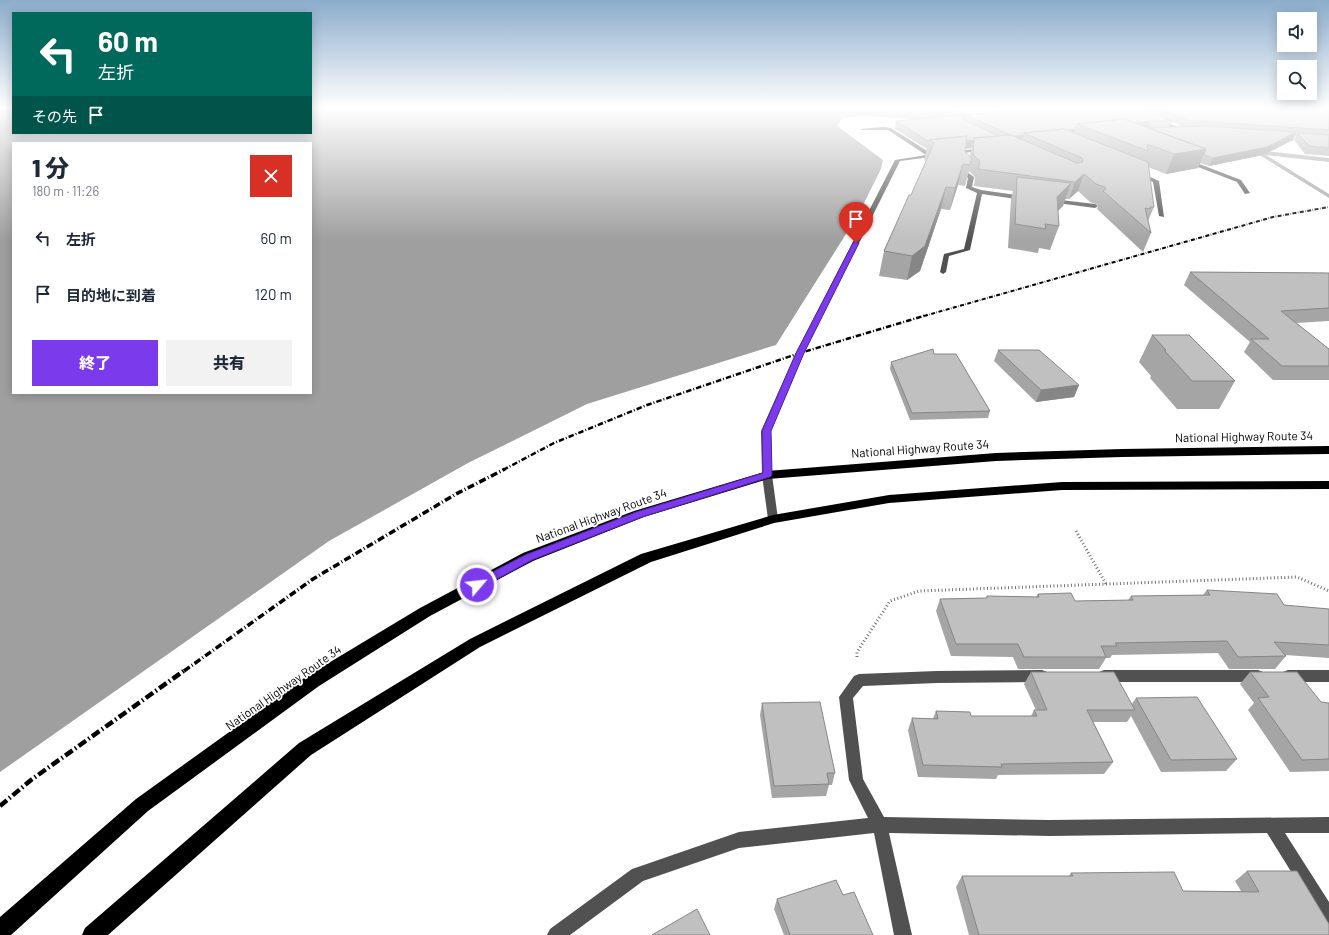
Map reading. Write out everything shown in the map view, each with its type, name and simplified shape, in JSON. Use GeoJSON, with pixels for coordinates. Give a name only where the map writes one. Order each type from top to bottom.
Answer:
{"type":"FeatureCollection","features":[{"type":"Feature","properties":{"kind":"highway","name":"National Highway Route 34"},"geometry":{"type":"LineString","coordinates":[[0,931],[142,805],[313,681],[426,612],[528,557],[639,514],[767,475],[996,457],[1122,453],[1329,450]]}},
{"type":"Feature","properties":{"kind":"highway"},"geometry":{"type":"LineString","coordinates":[[92,935],[305,748],[475,643],[646,558],[773,519],[889,499],[1062,486],[1329,485]]}},
{"type":"Feature","properties":{"kind":"street"},"geometry":{"type":"LineString","coordinates":[[926,153],[931,156]]}},
{"type":"Feature","properties":{"kind":"street"},"geometry":{"type":"LineString","coordinates":[[773,519],[767,475],[766,431],[800,353],[898,160],[961,153]]}},
{"type":"Feature","properties":{"kind":"street"},"geometry":{"type":"LineString","coordinates":[[967,153],[964,172],[971,177],[969,188],[980,192],[1034,199]]}},
{"type":"Feature","properties":{"kind":"street"},"geometry":{"type":"LineString","coordinates":[[1182,159],[1239,181],[1247,193]]}},
{"type":"Feature","properties":{"kind":"street"},"geometry":{"type":"LineString","coordinates":[[1133,171],[1156,181],[1162,216]]}},
{"type":"Feature","properties":{"kind":"street"},"geometry":{"type":"LineString","coordinates":[[943,272],[946,255],[967,250],[980,192]]}},
{"type":"Feature","properties":{"kind":"street"},"geometry":{"type":"LineString","coordinates":[[1049,201],[1095,206]]}},
{"type":"Feature","properties":{"kind":"street"},"geometry":{"type":"LineString","coordinates":[[903,935],[880,825],[856,780],[846,697],[859,680],[937,676],[1057,676]]}},
{"type":"Feature","properties":{"kind":"street"},"geometry":{"type":"LineString","coordinates":[[1089,676],[1329,676]]}},
{"type":"Feature","properties":{"kind":"street"},"geometry":{"type":"LineString","coordinates":[[556,935],[638,875],[739,840],[880,825],[1050,828],[1329,825]]}},
{"type":"Feature","properties":{"kind":"street"},"geometry":{"type":"LineString","coordinates":[[1271,826],[1329,917]]}},
{"type":"Feature","properties":{"kind":"path"},"geometry":{"type":"LineString","coordinates":[[1076,531],[1106,584]]}},
{"type":"Feature","properties":{"kind":"path"},"geometry":{"type":"LineString","coordinates":[[859,680],[857,652],[890,601],[919,591],[1297,577],[1329,591]]}},
{"type":"Feature","properties":{"kind":"shaded area"},"geometry":{"type":"Polygon","coordinates":[[[0,153],[12,153],[12,394],[312,394],[312,153],[873,153],[883,160],[881,169],[858,215],[776,345],[587,404],[468,463],[329,541],[0,772],[0,153]]]}},
{"type":"Feature","properties":{"kind":"building"},"geometry":{"type":"Polygon","coordinates":[[[930,153],[966,153],[972,158],[970,165],[963,164],[955,188],[946,187],[925,246],[912,256],[884,251],[909,195],[911,195],[930,153]]]}},
{"type":"Feature","properties":{"kind":"building"},"geometry":{"type":"Polygon","coordinates":[[[973,153],[1053,153],[1077,163],[1083,162],[1082,158],[1070,153],[1124,153],[1148,162],[1154,207],[1150,207],[1150,209],[1145,208],[1151,233],[1103,191],[1106,189],[1105,187],[1096,184],[1084,174],[1075,182],[978,169],[980,161],[973,155],[973,153]]]}},
{"type":"Feature","properties":{"kind":"building"},"geometry":{"type":"Polygon","coordinates":[[[1205,153],[1239,153],[1213,158],[1204,155],[1205,153]]]}},
{"type":"Feature","properties":{"kind":"building"},"geometry":{"type":"Polygon","coordinates":[[[1017,177],[1071,183],[1057,197],[1059,226],[1045,224],[1046,229],[1015,224],[1017,177]]]}},
{"type":"Feature","properties":{"kind":"building"},"geometry":{"type":"Polygon","coordinates":[[[1190,272],[1329,273],[1329,308],[1281,311],[1329,349],[1329,366],[1282,366],[1251,339],[1269,339],[1190,272]]]}},
{"type":"Feature","properties":{"kind":"building"},"geometry":{"type":"Polygon","coordinates":[[[1152,335],[1189,335],[1235,381],[1192,381],[1152,335]]]}},
{"type":"Feature","properties":{"kind":"building"},"geometry":{"type":"Polygon","coordinates":[[[933,349],[934,354],[956,354],[990,411],[912,413],[891,362],[933,349]]]}},
{"type":"Feature","properties":{"kind":"building"},"geometry":{"type":"Polygon","coordinates":[[[998,350],[1039,350],[1079,385],[1041,390],[998,350]]]}},
{"type":"Feature","properties":{"kind":"building"},"geometry":{"type":"Polygon","coordinates":[[[1207,590],[1277,594],[1284,605],[1329,609],[1329,645],[1274,642],[1286,656],[1238,657],[1227,641],[1115,643],[1117,646],[1101,646],[1106,657],[1024,657],[1018,644],[956,644],[940,599],[987,598],[987,596],[1039,597],[1038,594],[1071,593],[1075,601],[1133,600],[1131,596],[1210,595],[1207,590]]]}},
{"type":"Feature","properties":{"kind":"building"},"geometry":{"type":"Polygon","coordinates":[[[1031,672],[1114,672],[1135,710],[1087,710],[1113,762],[1001,764],[1002,767],[923,765],[912,718],[938,719],[936,711],[970,712],[971,716],[1037,716],[1034,710],[1047,710],[1031,672]]]}},
{"type":"Feature","properties":{"kind":"building"},"geometry":{"type":"Polygon","coordinates":[[[1250,672],[1297,672],[1321,702],[1329,703],[1329,759],[1302,760],[1258,698],[1269,697],[1250,672]]]}},
{"type":"Feature","properties":{"kind":"building"},"geometry":{"type":"Polygon","coordinates":[[[1197,697],[1237,759],[1171,760],[1136,698],[1197,697]]]}},
{"type":"Feature","properties":{"kind":"building"},"geometry":{"type":"Polygon","coordinates":[[[820,702],[835,773],[827,773],[829,784],[774,786],[762,703],[820,702]]]}},
{"type":"Feature","properties":{"kind":"building"},"geometry":{"type":"Polygon","coordinates":[[[1247,871],[1297,871],[1329,924],[1329,935],[979,935],[962,876],[1073,876],[1071,873],[1174,872],[1183,891],[1259,892],[1247,871]]]}},
{"type":"Feature","properties":{"kind":"building"},"geometry":{"type":"Polygon","coordinates":[[[836,880],[843,895],[854,892],[873,935],[790,935],[777,899],[836,880]]]}},
{"type":"Feature","properties":{"kind":"building"},"geometry":{"type":"Polygon","coordinates":[[[697,909],[710,935],[652,935],[697,909]]]}},
{"type":"Feature","properties":{"kind":"waterway"},"geometry":{"type":"LineString","coordinates":[[1261,153],[1329,160]]}},
{"type":"Feature","properties":{"kind":"waterway"},"geometry":{"type":"LineString","coordinates":[[1261,154],[1329,196]]}},
{"type":"Feature","properties":{"kind":"railway"},"geometry":{"type":"LineString","coordinates":[[924,316],[1273,217],[1329,207]]}},
{"type":"Feature","properties":{"kind":"railway"},"geometry":{"type":"LineString","coordinates":[[503,470],[554,443],[647,405],[800,353],[927,315]]}},
{"type":"Feature","properties":{"kind":"railway"},"geometry":{"type":"LineString","coordinates":[[184,671],[313,579],[456,494],[505,469]]}},
{"type":"Feature","properties":{"kind":"railway"},"geometry":{"type":"LineString","coordinates":[[0,806],[31,780],[185,670]]}},
{"type":"Feature","properties":{"kind":"route"},"geometry":{"type":"LineString","coordinates":[[477,585],[528,557],[639,514],[767,475],[766,431],[800,353],[856,243]]}}]}
